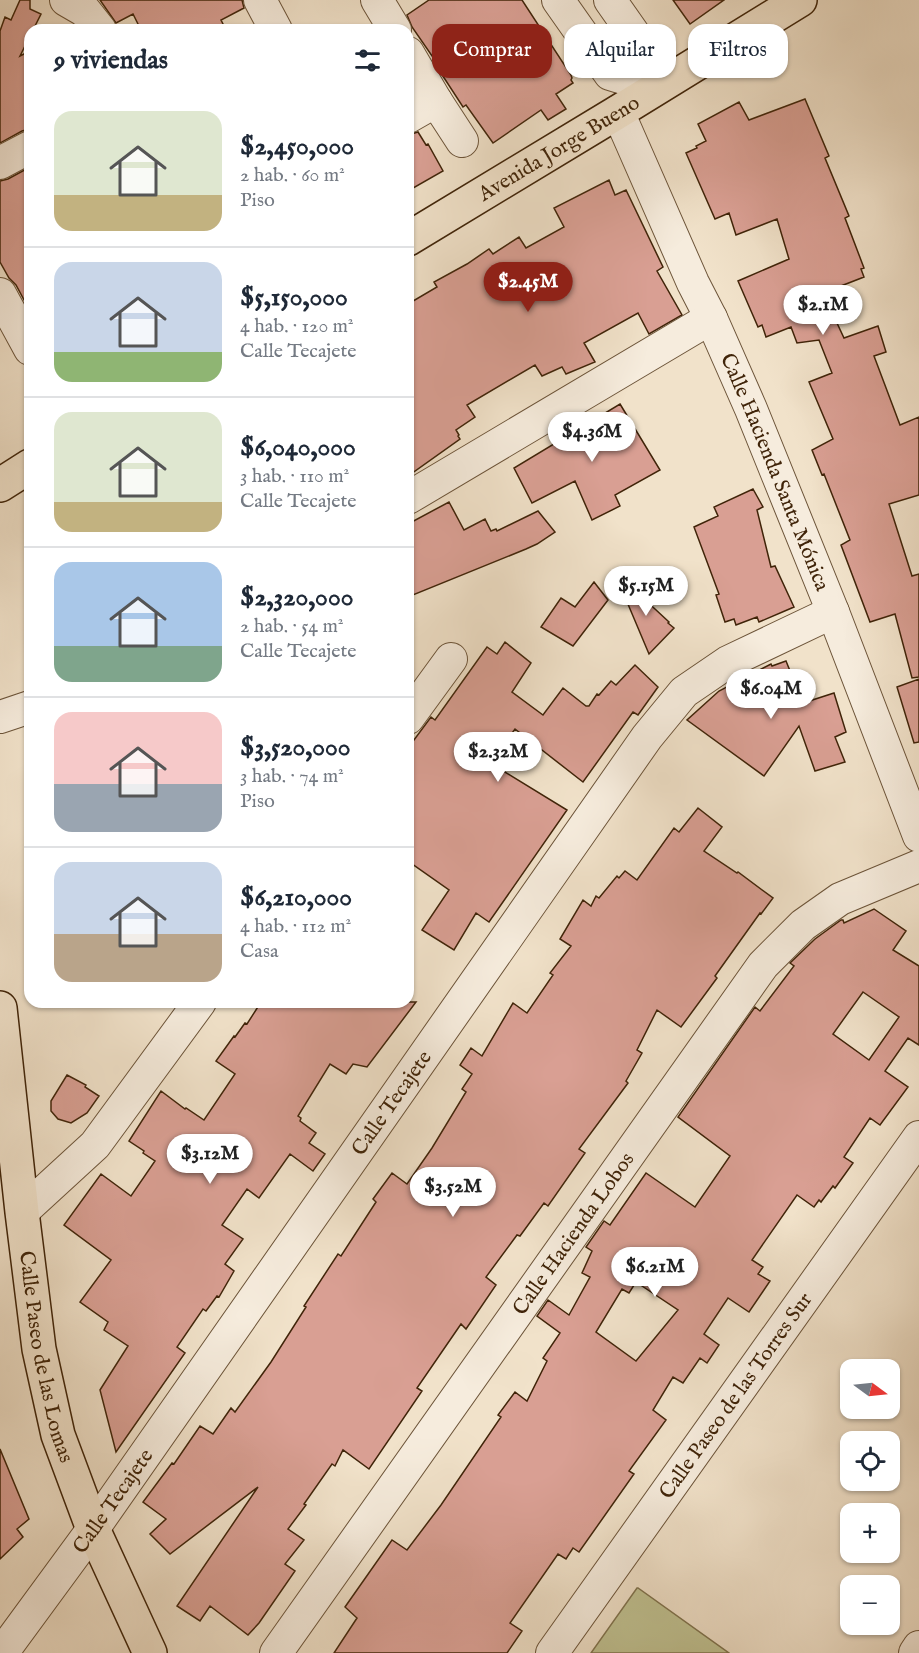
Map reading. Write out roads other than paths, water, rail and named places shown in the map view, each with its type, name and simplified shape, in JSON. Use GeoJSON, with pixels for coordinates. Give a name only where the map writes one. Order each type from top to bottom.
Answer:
{"type":"FeatureCollection","features":[{"type":"Feature","properties":{"kind":"main road","name":"Avenida Jorge Bueno"},"geometry":{"type":"LineString","coordinates":[[414,235],[800,0]]}},
{"type":"Feature","properties":{"kind":"main road","name":"Calle Paseo de las Lomas"},"geometry":{"type":"LineString","coordinates":[[0,1008],[39,1349],[58,1435],[93,1529],[150,1653]]}},
{"type":"Feature","properties":{"kind":"street"},"geometry":{"type":"LineString","coordinates":[[66,0],[85,11],[95,24]]}},
{"type":"Feature","properties":{"kind":"street"},"geometry":{"type":"LineString","coordinates":[[260,0],[273,24]]}},
{"type":"Feature","properties":{"kind":"street"},"geometry":{"type":"LineString","coordinates":[[377,0],[391,24]]}},
{"type":"Feature","properties":{"kind":"street"},"geometry":{"type":"LineString","coordinates":[[558,0],[610,74],[622,78],[636,74],[645,63],[645,50],[610,0]]}},
{"type":"Feature","properties":{"kind":"street"},"geometry":{"type":"LineString","coordinates":[[414,63],[462,141]]}},
{"type":"Feature","properties":{"kind":"street"},"geometry":{"type":"LineString","coordinates":[[414,114],[436,101]]}},
{"type":"Feature","properties":{"kind":"street","name":"Calle Hacienda Santa Mónica"},"geometry":{"type":"LineString","coordinates":[[618,112],[751,409],[833,612],[919,836]]}},
{"type":"Feature","properties":{"kind":"street"},"geometry":{"type":"LineString","coordinates":[[0,163],[24,150]]}},
{"type":"Feature","properties":{"kind":"street"},"geometry":{"type":"LineString","coordinates":[[0,294],[24,333]]}},
{"type":"Feature","properties":{"kind":"street"},"geometry":{"type":"LineString","coordinates":[[414,494],[711,318]]}},
{"type":"Feature","properties":{"kind":"street","name":"Calle Tecajete"},"geometry":{"type":"LineString","coordinates":[[2,1653],[93,1529],[646,737],[684,693],[728,662],[833,612]]}},
{"type":"Feature","properties":{"kind":"street"},"geometry":{"type":"LineString","coordinates":[[414,710],[451,659]]}},
{"type":"Feature","properties":{"kind":"street"},"geometry":{"type":"LineString","coordinates":[[0,717],[24,709]]}},
{"type":"Feature","properties":{"kind":"street","name":"Calle Hacienda Lobos"},"geometry":{"type":"LineString","coordinates":[[276,1653],[764,965],[803,925],[840,899],[919,866]]}},
{"type":"Feature","properties":{"kind":"street"},"geometry":{"type":"LineString","coordinates":[[22,1212],[95,1144],[196,1008]]}},
{"type":"Feature","properties":{"kind":"street","name":"Calle Paseo de las Torres Sur"},"geometry":{"type":"LineString","coordinates":[[552,1653],[919,1137]]}},
{"type":"Feature","properties":{"kind":"street"},"geometry":{"type":"LineString","coordinates":[[915,1653],[919,1647]]}}]}
